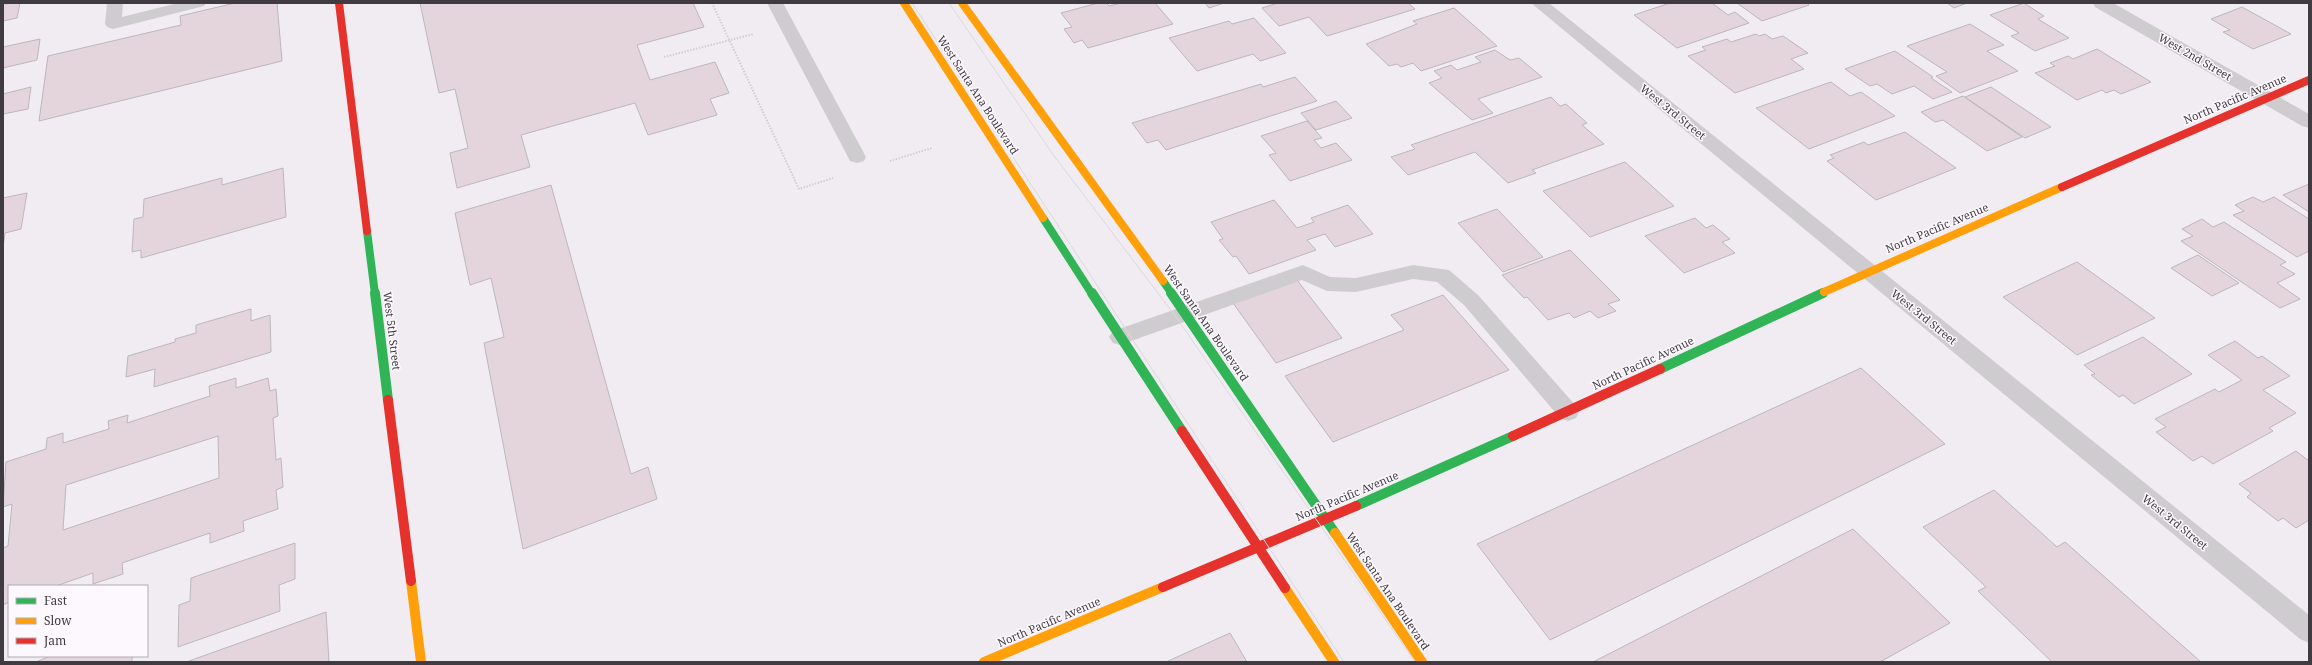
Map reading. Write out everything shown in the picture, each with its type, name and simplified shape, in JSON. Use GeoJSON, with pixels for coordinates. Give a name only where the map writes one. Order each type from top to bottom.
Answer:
{"type":"FeatureCollection","features":[{"type":"Feature","properties":{"kind":"street","name":"West 5th Street"},"geometry":{"type":"LineString","coordinates":[[339,3],[421,662]]}},
{"type":"Feature","properties":{"kind":"street","name":"West Santa Ana Boulevard"},"geometry":{"type":"LineString","coordinates":[[904,3],[1120,337],[1260,547],[1334,662]]}},
{"type":"Feature","properties":{"kind":"street","name":"West Santa Ana Boulevard"},"geometry":{"type":"LineString","coordinates":[[962,3],[1186,314],[1292,466],[1325,519],[1422,662]]}},
{"type":"Feature","properties":{"kind":"street","name":"West 3rd Street"},"geometry":{"type":"LineString","coordinates":[[1540,3],[2309,631]]}},
{"type":"Feature","properties":{"kind":"street","name":"West 2nd Street"},"geometry":{"type":"LineString","coordinates":[[2101,3],[2309,122]]}},
{"type":"Feature","properties":{"kind":"street","name":"North Pacific Avenue"},"geometry":{"type":"LineString","coordinates":[[984,662],[1325,519],[1568,412],[1868,271],[2309,80]]}},
{"type":"Feature","properties":{"kind":"lane"},"geometry":{"type":"LineString","coordinates":[[115,3],[113,24],[198,3]]}},
{"type":"Feature","properties":{"kind":"lane"},"geometry":{"type":"LineString","coordinates":[[775,3],[857,157]]}},
{"type":"Feature","properties":{"kind":"lane"},"geometry":{"type":"LineString","coordinates":[[1120,337],[1303,272],[1327,284],[1356,285],[1413,272],[1442,275],[1471,300],[1568,412]]}},
{"type":"Feature","properties":{"kind":"path"},"geometry":{"type":"LineString","coordinates":[[664,57],[760,32]]}},
{"type":"Feature","properties":{"kind":"building"},"geometry":{"type":"Polygon","coordinates":[[[20,3],[17,18],[3,21],[3,4],[20,3]]]}},
{"type":"Feature","properties":{"kind":"building"},"geometry":{"type":"Polygon","coordinates":[[[235,3],[277,3],[282,61],[39,121],[48,56],[181,25],[180,16],[235,3]]]}},
{"type":"Feature","properties":{"kind":"building"},"geometry":{"type":"Polygon","coordinates":[[[420,3],[693,3],[704,27],[637,45],[650,80],[715,62],[729,93],[710,99],[717,115],[648,135],[635,103],[521,135],[530,167],[457,188],[450,153],[468,148],[455,89],[439,93],[420,3]]]}},
{"type":"Feature","properties":{"kind":"building"},"geometry":{"type":"Polygon","coordinates":[[[1098,3],[1106,3],[1109,6],[1121,3],[1155,3],[1173,24],[1088,48],[1082,40],[1074,43],[1064,29],[1072,27],[1061,13],[1098,3]]]}},
{"type":"Feature","properties":{"kind":"building"},"geometry":{"type":"Polygon","coordinates":[[[1205,3],[1224,3],[1209,8],[1205,3]]]}},
{"type":"Feature","properties":{"kind":"building"},"geometry":{"type":"Polygon","coordinates":[[[1278,3],[1408,3],[1415,9],[1327,36],[1309,17],[1279,26],[1262,8],[1278,3]]]}},
{"type":"Feature","properties":{"kind":"building"},"geometry":{"type":"Polygon","coordinates":[[[1670,3],[1712,3],[1728,15],[1735,12],[1749,23],[1677,48],[1634,15],[1670,3]]]}},
{"type":"Feature","properties":{"kind":"building"},"geometry":{"type":"Polygon","coordinates":[[[1737,3],[1807,3],[1809,5],[1762,21],[1737,3]]]}},
{"type":"Feature","properties":{"kind":"building"},"geometry":{"type":"Polygon","coordinates":[[[1947,3],[1967,3],[1954,8],[1947,3]]]}},
{"type":"Feature","properties":{"kind":"building"},"geometry":{"type":"Polygon","coordinates":[[[2024,3],[2044,16],[2038,19],[2069,38],[2035,51],[2011,36],[2019,33],[1990,15],[2024,3]]]}},
{"type":"Feature","properties":{"kind":"building"},"geometry":{"type":"Polygon","coordinates":[[[2242,7],[2291,34],[2253,49],[2223,32],[2230,30],[2211,19],[2242,7]]]}},
{"type":"Feature","properties":{"kind":"building"},"geometry":{"type":"Polygon","coordinates":[[[1454,8],[1497,46],[1421,71],[1413,63],[1401,67],[1397,64],[1389,66],[1366,44],[1417,24],[1413,21],[1454,8]]]}},
{"type":"Feature","properties":{"kind":"building"},"geometry":{"type":"Polygon","coordinates":[[[1254,18],[1286,53],[1260,61],[1253,54],[1197,71],[1169,38],[1229,21],[1232,24],[1254,18]]]}},
{"type":"Feature","properties":{"kind":"building"},"geometry":{"type":"Polygon","coordinates":[[[1970,24],[2004,45],[1987,51],[2018,71],[1960,93],[1936,76],[1947,72],[1907,46],[1970,24]]]}},
{"type":"Feature","properties":{"kind":"building"},"geometry":{"type":"Polygon","coordinates":[[[1756,34],[1759,36],[1765,34],[1772,39],[1783,36],[1808,53],[1791,59],[1804,69],[1735,93],[1688,56],[1706,50],[1702,47],[1727,39],[1731,42],[1756,34]]]}},
{"type":"Feature","properties":{"kind":"building"},"geometry":{"type":"Polygon","coordinates":[[[40,39],[37,60],[3,68],[3,47],[40,39]]]}},
{"type":"Feature","properties":{"kind":"building"},"geometry":{"type":"Polygon","coordinates":[[[2097,49],[2151,82],[2121,94],[2114,90],[2106,93],[2102,90],[2077,100],[2035,73],[2055,66],[2050,63],[2068,56],[2073,59],[2097,49]]]}},
{"type":"Feature","properties":{"kind":"building"},"geometry":{"type":"Polygon","coordinates":[[[1495,50],[1510,60],[1519,58],[1542,77],[1478,99],[1493,113],[1472,120],[1429,83],[1442,78],[1434,71],[1451,65],[1457,70],[1481,62],[1475,57],[1495,50]]]}},
{"type":"Feature","properties":{"kind":"building"},"geometry":{"type":"Polygon","coordinates":[[[1895,51],[1952,92],[1933,99],[1914,86],[1892,94],[1877,84],[1870,86],[1845,69],[1895,51]]]}},
{"type":"Feature","properties":{"kind":"building"},"geometry":{"type":"Polygon","coordinates":[[[1295,77],[1317,101],[1166,150],[1158,140],[1147,143],[1132,123],[1261,84],[1263,87],[1295,77]]]}},
{"type":"Feature","properties":{"kind":"building"},"geometry":{"type":"Polygon","coordinates":[[[1831,82],[1850,96],[1861,92],[1895,116],[1809,149],[1756,108],[1831,82]]]}},
{"type":"Feature","properties":{"kind":"building"},"geometry":{"type":"Polygon","coordinates":[[[31,87],[28,109],[3,114],[3,94],[31,87]]]}},
{"type":"Feature","properties":{"kind":"building"},"geometry":{"type":"Polygon","coordinates":[[[1991,87],[2051,127],[2025,138],[1965,97],[1991,87]]]}},
{"type":"Feature","properties":{"kind":"building"},"geometry":{"type":"Polygon","coordinates":[[[1963,96],[2022,137],[1987,151],[1943,120],[1935,122],[1921,112],[1963,96]]]}},
{"type":"Feature","properties":{"kind":"building"},"geometry":{"type":"Polygon","coordinates":[[[1551,97],[1560,106],[1566,104],[1587,123],[1582,125],[1604,144],[1532,170],[1536,173],[1508,183],[1475,152],[1408,175],[1391,157],[1415,149],[1411,145],[1551,97]]]}},
{"type":"Feature","properties":{"kind":"building"},"geometry":{"type":"Polygon","coordinates":[[[1336,101],[1352,118],[1316,130],[1301,113],[1336,101]]]}},
{"type":"Feature","properties":{"kind":"building"},"geometry":{"type":"Polygon","coordinates":[[[1307,121],[1322,138],[1314,140],[1321,148],[1336,143],[1352,160],[1290,181],[1269,155],[1276,153],[1261,136],[1307,121]]]}},
{"type":"Feature","properties":{"kind":"building"},"geometry":{"type":"Polygon","coordinates":[[[1905,132],[1956,168],[1876,200],[1827,161],[1834,158],[1830,155],[1864,142],[1868,145],[1905,132]]]}},
{"type":"Feature","properties":{"kind":"building"},"geometry":{"type":"Polygon","coordinates":[[[1625,162],[1674,206],[1590,237],[1543,191],[1625,162]]]}},
{"type":"Feature","properties":{"kind":"building"},"geometry":{"type":"Polygon","coordinates":[[[283,168],[286,217],[141,258],[141,250],[132,252],[134,219],[143,217],[144,199],[222,178],[222,185],[283,168]]]}},
{"type":"Feature","properties":{"kind":"building"},"geometry":{"type":"Polygon","coordinates":[[[2309,184],[2309,212],[2283,195],[2309,184]]]}},
{"type":"Feature","properties":{"kind":"building"},"geometry":{"type":"Polygon","coordinates":[[[551,185],[631,474],[648,467],[657,499],[523,549],[484,343],[504,337],[491,278],[470,285],[455,213],[551,185]]]}},
{"type":"Feature","properties":{"kind":"building"},"geometry":{"type":"Polygon","coordinates":[[[27,193],[21,229],[5,233],[3,247],[3,198],[27,193]]]}},
{"type":"Feature","properties":{"kind":"building"},"geometry":{"type":"Polygon","coordinates":[[[2253,197],[2263,202],[2274,197],[2309,219],[2309,251],[2297,257],[2233,215],[2244,211],[2235,205],[2253,197]]]}},
{"type":"Feature","properties":{"kind":"building"},"geometry":{"type":"Polygon","coordinates":[[[1274,200],[1297,228],[1314,222],[1311,218],[1348,205],[1373,234],[1335,247],[1325,234],[1307,240],[1316,250],[1249,274],[1236,256],[1233,257],[1219,240],[1223,239],[1211,222],[1274,200]]]}},
{"type":"Feature","properties":{"kind":"building"},"geometry":{"type":"Polygon","coordinates":[[[1497,209],[1543,257],[1503,272],[1458,223],[1497,209]]]}},
{"type":"Feature","properties":{"kind":"building"},"geometry":{"type":"Polygon","coordinates":[[[1695,218],[1706,228],[1713,225],[1730,239],[1722,242],[1735,253],[1684,273],[1645,236],[1695,218]]]}},
{"type":"Feature","properties":{"kind":"building"},"geometry":{"type":"Polygon","coordinates":[[[2202,219],[2213,227],[2224,222],[2286,262],[2280,265],[2295,274],[2277,283],[2300,299],[2280,308],[2181,241],[2193,236],[2182,229],[2202,219]]]}},
{"type":"Feature","properties":{"kind":"building"},"geometry":{"type":"Polygon","coordinates":[[[1570,250],[1620,300],[1608,304],[1616,311],[1598,318],[1590,311],[1574,318],[1569,313],[1548,320],[1527,297],[1524,298],[1502,275],[1570,250]]]}},
{"type":"Feature","properties":{"kind":"building"},"geometry":{"type":"Polygon","coordinates":[[[2198,255],[2239,283],[2212,296],[2171,268],[2198,255]]]}},
{"type":"Feature","properties":{"kind":"building"},"geometry":{"type":"Polygon","coordinates":[[[2077,262],[2155,318],[2077,355],[2003,297],[2077,262]]]}},
{"type":"Feature","properties":{"kind":"building"},"geometry":{"type":"Polygon","coordinates":[[[1297,280],[1342,338],[1276,363],[1233,303],[1297,280]]]}},
{"type":"Feature","properties":{"kind":"building"},"geometry":{"type":"Polygon","coordinates":[[[1443,295],[1509,370],[1333,442],[1285,376],[1404,330],[1391,315],[1443,295]]]}},
{"type":"Feature","properties":{"kind":"building"},"geometry":{"type":"Polygon","coordinates":[[[251,309],[251,321],[270,315],[271,352],[154,387],[155,369],[126,377],[128,356],[175,342],[175,339],[196,333],[196,325],[251,309]]]}},
{"type":"Feature","properties":{"kind":"building"},"geometry":{"type":"Polygon","coordinates":[[[2143,337],[2192,374],[2134,404],[2123,395],[2119,397],[2091,375],[2095,374],[2084,365],[2143,337]]]}},
{"type":"Feature","properties":{"kind":"building"},"geometry":{"type":"Polygon","coordinates":[[[2235,341],[2258,358],[2262,356],[2290,376],[2263,390],[2296,413],[2269,428],[2273,431],[2213,464],[2202,456],[2193,461],[2156,432],[2166,427],[2155,419],[2215,389],[2219,392],[2242,380],[2208,355],[2235,341]]]}},
{"type":"Feature","properties":{"kind":"building"},"geometry":{"type":"Polygon","coordinates":[[[1861,368],[1945,444],[1550,640],[1477,544],[1861,368]]]}},
{"type":"Feature","properties":{"kind":"building"},"geometry":{"type":"Polygon","coordinates":[[[236,378],[236,388],[268,378],[270,391],[276,389],[278,416],[273,418],[276,460],[281,458],[283,487],[276,490],[278,509],[243,521],[244,531],[210,543],[210,533],[122,563],[123,574],[93,584],[93,573],[59,585],[8,585],[8,602],[3,605],[3,548],[8,546],[12,504],[3,507],[6,462],[46,449],[47,438],[63,433],[63,443],[109,429],[108,421],[128,415],[127,423],[210,396],[209,386],[236,378]],[[218,436],[66,485],[63,530],[219,478],[218,436]]]}},
{"type":"Feature","properties":{"kind":"building"},"geometry":{"type":"Polygon","coordinates":[[[2296,451],[2309,461],[2309,520],[2296,528],[2283,518],[2278,521],[2247,497],[2251,493],[2239,484],[2296,451]]]}},
{"type":"Feature","properties":{"kind":"building"},"geometry":{"type":"Polygon","coordinates":[[[1994,490],[2057,547],[2065,542],[2201,662],[2052,662],[1978,591],[1986,587],[1923,527],[1994,490]]]}},
{"type":"Feature","properties":{"kind":"building"},"geometry":{"type":"Polygon","coordinates":[[[1853,529],[1950,623],[1880,662],[1593,662],[1853,529]]]}},
{"type":"Feature","properties":{"kind":"building"},"geometry":{"type":"Polygon","coordinates":[[[295,543],[295,579],[279,585],[280,611],[178,647],[179,605],[190,601],[191,578],[295,543]]]}},
{"type":"Feature","properties":{"kind":"building"},"geometry":{"type":"Polygon","coordinates":[[[326,612],[329,662],[189,662],[189,661],[326,612]]]}},
{"type":"Feature","properties":{"kind":"building"},"geometry":{"type":"Polygon","coordinates":[[[1230,633],[1247,662],[1166,662],[1230,633]]]}},
{"type":"Feature","properties":{"kind":"building"},"geometry":{"type":"Polygon","coordinates":[[[48,657],[132,657],[132,662],[36,662],[48,657]]]}},
{"type":"Feature","properties":{"kind":"tram line"},"geometry":{"type":"LineString","coordinates":[[912,3],[1344,662]]}},
{"type":"Feature","properties":{"kind":"tram line"},"geometry":{"type":"LineString","coordinates":[[949,3],[1052,153],[1176,317],[1415,662]]}},
{"type":"Feature","properties":{"kind":"traffic: fast"},"geometry":{"type":"LineString","coordinates":[[1043,218],[1182,431]]}},
{"type":"Feature","properties":{"kind":"traffic: fast"},"geometry":{"type":"LineString","coordinates":[[367,231],[388,400]]}},
{"type":"Feature","properties":{"kind":"traffic: fast"},"geometry":{"type":"LineString","coordinates":[[1163,281],[1335,533]]}},
{"type":"Feature","properties":{"kind":"traffic: fast"},"geometry":{"type":"LineString","coordinates":[[1660,369],[1824,292]]}},
{"type":"Feature","properties":{"kind":"traffic: fast"},"geometry":{"type":"LineString","coordinates":[[1356,506],[1513,436]]}},
{"type":"Feature","properties":{"kind":"traffic: slow"},"geometry":{"type":"LineString","coordinates":[[904,3],[1043,218]]}},
{"type":"Feature","properties":{"kind":"traffic: slow"},"geometry":{"type":"LineString","coordinates":[[962,3],[1163,281]]}},
{"type":"Feature","properties":{"kind":"traffic: slow"},"geometry":{"type":"LineString","coordinates":[[1824,292],[2062,187]]}},
{"type":"Feature","properties":{"kind":"traffic: slow"},"geometry":{"type":"LineString","coordinates":[[1335,533],[1422,662]]}},
{"type":"Feature","properties":{"kind":"traffic: slow"},"geometry":{"type":"LineString","coordinates":[[411,581],[421,662]]}},
{"type":"Feature","properties":{"kind":"traffic: slow"},"geometry":{"type":"LineString","coordinates":[[984,662],[1163,587]]}},
{"type":"Feature","properties":{"kind":"traffic: slow"},"geometry":{"type":"LineString","coordinates":[[1285,588],[1334,662]]}},
{"type":"Feature","properties":{"kind":"traffic: jam"},"geometry":{"type":"LineString","coordinates":[[339,3],[367,231]]}},
{"type":"Feature","properties":{"kind":"traffic: jam"},"geometry":{"type":"LineString","coordinates":[[2062,187],[2309,80]]}},
{"type":"Feature","properties":{"kind":"traffic: jam"},"geometry":{"type":"LineString","coordinates":[[1513,436],[1660,369]]}},
{"type":"Feature","properties":{"kind":"traffic: jam"},"geometry":{"type":"LineString","coordinates":[[388,400],[411,581]]}},
{"type":"Feature","properties":{"kind":"traffic: jam"},"geometry":{"type":"LineString","coordinates":[[1182,431],[1285,588]]}},
{"type":"Feature","properties":{"kind":"traffic: jam"},"geometry":{"type":"LineString","coordinates":[[1163,587],[1356,506]]}}]}
